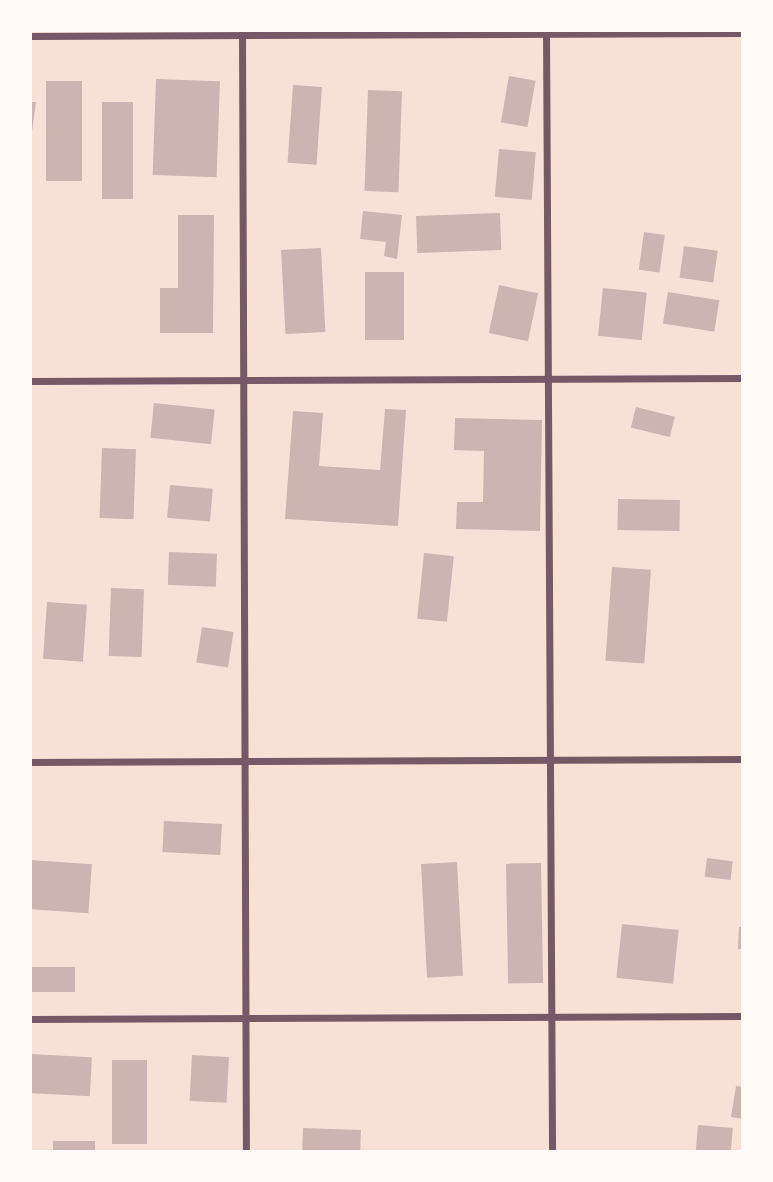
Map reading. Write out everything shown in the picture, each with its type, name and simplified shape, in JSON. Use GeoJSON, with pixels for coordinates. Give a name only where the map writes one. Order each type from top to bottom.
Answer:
{"type":"FeatureCollection","features":[{"type":"Feature","properties":{"kind":"street"},"geometry":{"type":"LineString","coordinates":[[546,32],[552,1152]]}},
{"type":"Feature","properties":{"kind":"street"},"geometry":{"type":"LineString","coordinates":[[243,33],[246,1152]]}},
{"type":"Feature","properties":{"kind":"street"},"geometry":{"type":"LineString","coordinates":[[30,37],[243,33],[743,33]]}},
{"type":"Feature","properties":{"kind":"street"},"geometry":{"type":"LineString","coordinates":[[30,381],[743,378]]}},
{"type":"Feature","properties":{"kind":"street"},"geometry":{"type":"LineString","coordinates":[[30,762],[743,759]]}},
{"type":"Feature","properties":{"kind":"street"},"geometry":{"type":"LineString","coordinates":[[30,1019],[743,1016]]}},
{"type":"Feature","properties":{"kind":"building"},"geometry":{"type":"Polygon","coordinates":[[[509,76],[536,81],[527,127],[501,122],[509,76]]]}},
{"type":"Feature","properties":{"kind":"building"},"geometry":{"type":"Polygon","coordinates":[[[156,79],[220,81],[217,177],[153,175],[156,79]]]}},
{"type":"Feature","properties":{"kind":"building"},"geometry":{"type":"Polygon","coordinates":[[[46,81],[82,81],[82,181],[46,181],[46,81]]]}},
{"type":"Feature","properties":{"kind":"building"},"geometry":{"type":"Polygon","coordinates":[[[293,85],[322,87],[316,165],[288,163],[293,85]]]}},
{"type":"Feature","properties":{"kind":"building"},"geometry":{"type":"Polygon","coordinates":[[[368,90],[402,91],[398,192],[364,191],[368,90]]]}},
{"type":"Feature","properties":{"kind":"building"},"geometry":{"type":"Polygon","coordinates":[[[30,102],[36,102],[31,139],[30,139],[30,102]]]}},
{"type":"Feature","properties":{"kind":"building"},"geometry":{"type":"Polygon","coordinates":[[[102,102],[133,102],[133,199],[102,199],[102,102]]]}},
{"type":"Feature","properties":{"kind":"building"},"geometry":{"type":"Polygon","coordinates":[[[499,149],[536,152],[532,200],[495,197],[499,149]]]}},
{"type":"Feature","properties":{"kind":"building"},"geometry":{"type":"Polygon","coordinates":[[[363,211],[402,215],[397,259],[384,256],[386,242],[360,239],[363,211]]]}},
{"type":"Feature","properties":{"kind":"building"},"geometry":{"type":"Polygon","coordinates":[[[500,213],[501,250],[417,253],[416,216],[500,213]]]}},
{"type":"Feature","properties":{"kind":"building"},"geometry":{"type":"Polygon","coordinates":[[[178,215],[214,215],[213,333],[160,333],[160,288],[178,288],[178,215]]]}},
{"type":"Feature","properties":{"kind":"building"},"geometry":{"type":"Polygon","coordinates":[[[644,232],[665,235],[660,273],[639,270],[644,232]]]}},
{"type":"Feature","properties":{"kind":"building"},"geometry":{"type":"Polygon","coordinates":[[[684,246],[718,251],[713,282],[680,278],[684,246]]]}},
{"type":"Feature","properties":{"kind":"building"},"geometry":{"type":"Polygon","coordinates":[[[321,248],[325,332],[285,334],[281,250],[321,248]]]}},
{"type":"Feature","properties":{"kind":"building"},"geometry":{"type":"Polygon","coordinates":[[[365,272],[404,272],[404,340],[365,340],[365,272]]]}},
{"type":"Feature","properties":{"kind":"building"},"geometry":{"type":"Polygon","coordinates":[[[499,285],[538,293],[528,341],[489,333],[499,285]]]}},
{"type":"Feature","properties":{"kind":"building"},"geometry":{"type":"Polygon","coordinates":[[[603,288],[647,293],[642,340],[598,336],[603,288]]]}},
{"type":"Feature","properties":{"kind":"building"},"geometry":{"type":"Polygon","coordinates":[[[668,292],[719,300],[714,332],[663,324],[668,292]]]}},
{"type":"Feature","properties":{"kind":"building"},"geometry":{"type":"Polygon","coordinates":[[[154,403],[215,409],[211,444],[150,438],[154,403]]]}},
{"type":"Feature","properties":{"kind":"building"},"geometry":{"type":"Polygon","coordinates":[[[636,407],[675,417],[670,437],[631,427],[636,407]]]}},
{"type":"Feature","properties":{"kind":"building"},"geometry":{"type":"Polygon","coordinates":[[[385,409],[406,410],[398,526],[285,519],[293,411],[323,413],[319,466],[380,470],[385,409]]]}},
{"type":"Feature","properties":{"kind":"building"},"geometry":{"type":"Polygon","coordinates":[[[455,418],[542,420],[540,531],[456,529],[457,502],[483,502],[484,451],[454,450],[455,418]]]}},
{"type":"Feature","properties":{"kind":"building"},"geometry":{"type":"Polygon","coordinates":[[[102,448],[136,449],[134,519],[100,518],[102,448]]]}},
{"type":"Feature","properties":{"kind":"building"},"geometry":{"type":"Polygon","coordinates":[[[170,485],[213,489],[210,522],[167,518],[170,485]]]}},
{"type":"Feature","properties":{"kind":"building"},"geometry":{"type":"Polygon","coordinates":[[[618,499],[680,500],[679,531],[617,530],[618,499]]]}},
{"type":"Feature","properties":{"kind":"building"},"geometry":{"type":"Polygon","coordinates":[[[169,552],[217,554],[216,587],[168,585],[169,552]]]}},
{"type":"Feature","properties":{"kind":"building"},"geometry":{"type":"Polygon","coordinates":[[[424,553],[454,556],[447,622],[417,619],[424,553]]]}},
{"type":"Feature","properties":{"kind":"building"},"geometry":{"type":"Polygon","coordinates":[[[612,567],[651,570],[644,663],[605,661],[612,567]]]}},
{"type":"Feature","properties":{"kind":"building"},"geometry":{"type":"Polygon","coordinates":[[[111,588],[144,589],[142,657],[109,656],[111,588]]]}},
{"type":"Feature","properties":{"kind":"building"},"geometry":{"type":"Polygon","coordinates":[[[47,602],[87,605],[83,662],[43,659],[47,602]]]}},
{"type":"Feature","properties":{"kind":"building"},"geometry":{"type":"Polygon","coordinates":[[[202,627],[234,632],[228,668],[196,663],[202,627]]]}},
{"type":"Feature","properties":{"kind":"building"},"geometry":{"type":"Polygon","coordinates":[[[164,821],[222,824],[220,855],[162,852],[164,821]]]}},
{"type":"Feature","properties":{"kind":"building"},"geometry":{"type":"Polygon","coordinates":[[[707,858],[733,861],[730,880],[705,877],[707,858]]]}},
{"type":"Feature","properties":{"kind":"building"},"geometry":{"type":"Polygon","coordinates":[[[31,860],[92,864],[88,913],[30,909],[31,860]]]}},
{"type":"Feature","properties":{"kind":"building"},"geometry":{"type":"Polygon","coordinates":[[[457,862],[463,976],[427,978],[421,864],[457,862]]]}},
{"type":"Feature","properties":{"kind":"building"},"geometry":{"type":"Polygon","coordinates":[[[541,863],[543,983],[508,984],[506,864],[541,863]]]}},
{"type":"Feature","properties":{"kind":"building"},"geometry":{"type":"Polygon","coordinates":[[[622,924],[679,930],[673,984],[616,978],[622,924]]]}},
{"type":"Feature","properties":{"kind":"building"},"geometry":{"type":"Polygon","coordinates":[[[739,927],[743,927],[743,949],[738,949],[739,927]]]}},
{"type":"Feature","properties":{"kind":"building"},"geometry":{"type":"Polygon","coordinates":[[[30,967],[75,967],[75,992],[30,992],[30,967]]]}},
{"type":"Feature","properties":{"kind":"building"},"geometry":{"type":"Polygon","coordinates":[[[30,1054],[92,1057],[90,1096],[30,1093],[30,1054]]]}},
{"type":"Feature","properties":{"kind":"building"},"geometry":{"type":"Polygon","coordinates":[[[192,1055],[229,1057],[227,1103],[190,1101],[192,1055]]]}},
{"type":"Feature","properties":{"kind":"building"},"geometry":{"type":"Polygon","coordinates":[[[112,1060],[147,1060],[147,1144],[112,1144],[112,1060]]]}},
{"type":"Feature","properties":{"kind":"building"},"geometry":{"type":"Polygon","coordinates":[[[736,1086],[743,1087],[743,1119],[731,1117],[736,1086]]]}},
{"type":"Feature","properties":{"kind":"building"},"geometry":{"type":"Polygon","coordinates":[[[698,1125],[733,1128],[731,1152],[696,1152],[698,1125]]]}},
{"type":"Feature","properties":{"kind":"building"},"geometry":{"type":"Polygon","coordinates":[[[303,1128],[361,1130],[360,1152],[302,1152],[303,1128]]]}},
{"type":"Feature","properties":{"kind":"building"},"geometry":{"type":"Polygon","coordinates":[[[53,1141],[95,1141],[95,1152],[53,1152],[53,1141]]]}}]}
